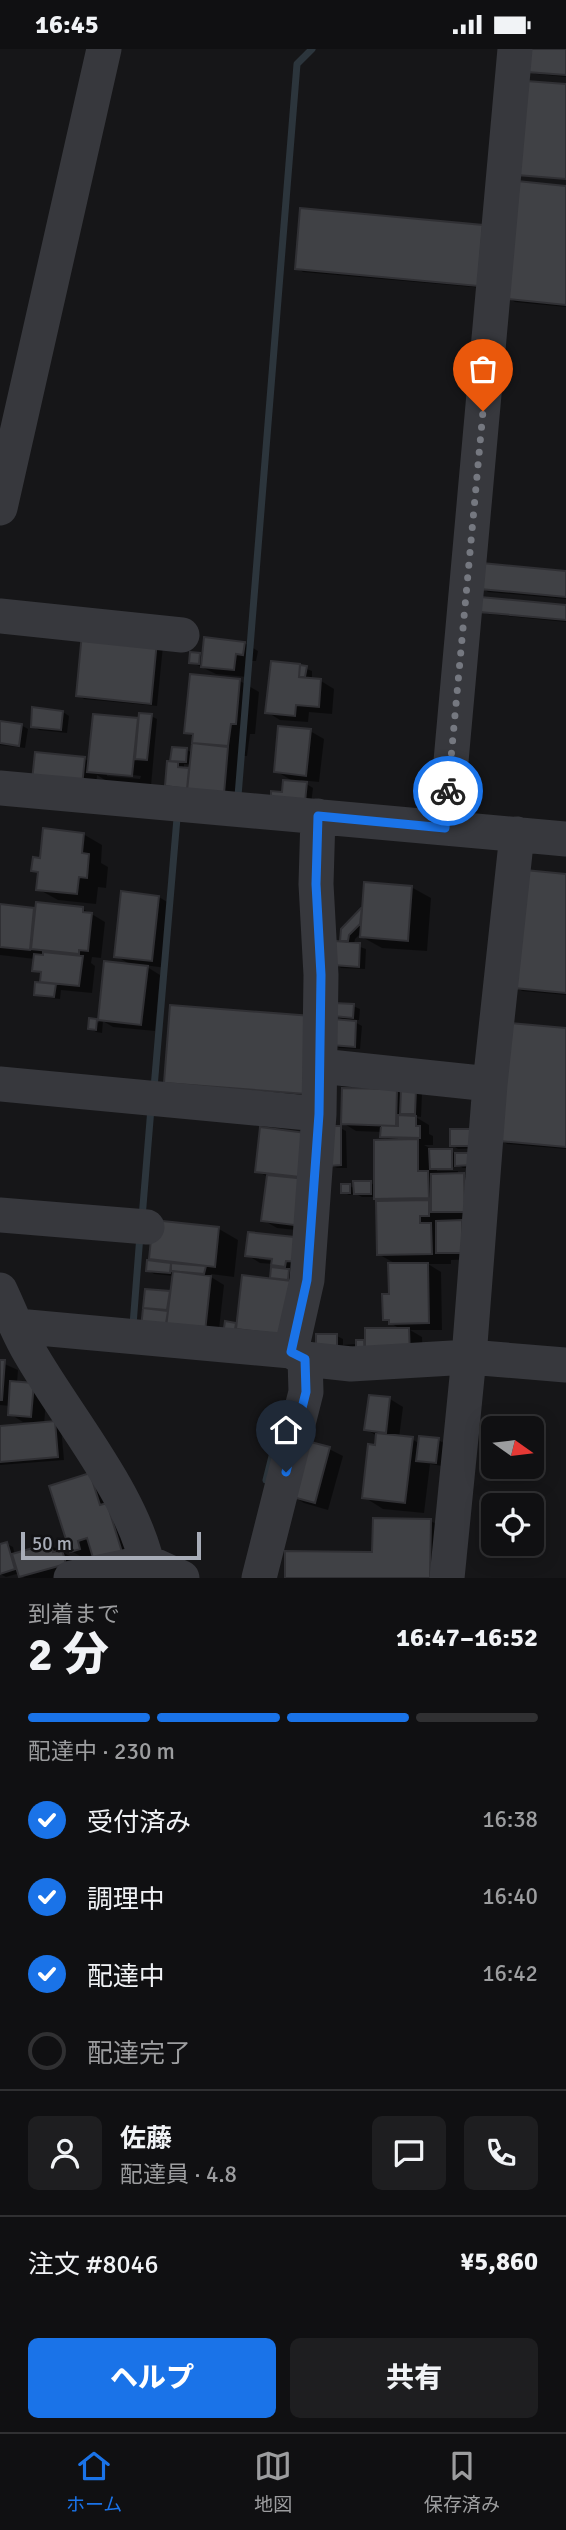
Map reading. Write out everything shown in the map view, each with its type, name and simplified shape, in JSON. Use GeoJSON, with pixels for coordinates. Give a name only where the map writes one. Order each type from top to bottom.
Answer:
{"type":"FeatureCollection","features":[{"type":"Feature","properties":{"kind":"street"},"geometry":{"type":"LineString","coordinates":[[0,508],[104,49]]}},
{"type":"Feature","properties":{"kind":"street"},"geometry":{"type":"LineString","coordinates":[[445,828],[515,49]]}},
{"type":"Feature","properties":{"kind":"street"},"geometry":{"type":"LineString","coordinates":[[0,616],[182,635]]}},
{"type":"Feature","properties":{"kind":"street"},"geometry":{"type":"LineString","coordinates":[[0,788],[566,839]]}},
{"type":"Feature","properties":{"kind":"street"},"geometry":{"type":"LineString","coordinates":[[259,1578],[306,1392],[298,1355],[307,1280],[319,1114],[321,975],[316,884],[318,816]]}},
{"type":"Feature","properties":{"kind":"street"},"geometry":{"type":"LineString","coordinates":[[447,1578],[469,1357],[490,1084],[517,834]]}},
{"type":"Feature","properties":{"kind":"street"},"geometry":{"type":"LineString","coordinates":[[320,1066],[490,1084]]}},
{"type":"Feature","properties":{"kind":"street"},"geometry":{"type":"LineString","coordinates":[[0,1084],[319,1114]]}},
{"type":"Feature","properties":{"kind":"street"},"geometry":{"type":"LineString","coordinates":[[0,1215],[147,1227]]}},
{"type":"Feature","properties":{"kind":"street"},"geometry":{"type":"LineString","coordinates":[[0,1290],[15,1342],[135,1524],[148,1570]]}},
{"type":"Feature","properties":{"kind":"street"},"geometry":{"type":"LineString","coordinates":[[15,1342],[298,1355],[351,1364],[469,1357],[566,1365]]}},
{"type":"Feature","properties":{"kind":"street"},"geometry":{"type":"LineString","coordinates":[[71,1578],[148,1570],[182,1578]]}},
{"type":"Feature","properties":{"kind":"building"},"geometry":{"type":"Polygon","coordinates":[[[530,49],[566,49],[566,75],[527,72],[530,49]]]}},
{"type":"Feature","properties":{"kind":"building"},"geometry":{"type":"Polygon","coordinates":[[[526,81],[566,84],[566,179],[517,175],[526,81]]]}},
{"type":"Feature","properties":{"kind":"building"},"geometry":{"type":"Polygon","coordinates":[[[517,181],[566,186],[566,305],[507,299],[517,181]]]}},
{"type":"Feature","properties":{"kind":"building"},"geometry":{"type":"Polygon","coordinates":[[[300,208],[483,225],[478,286],[295,269],[300,208]]]}},
{"type":"Feature","properties":{"kind":"building"},"geometry":{"type":"Polygon","coordinates":[[[482,563],[566,571],[566,597],[480,589],[482,563]]]}},
{"type":"Feature","properties":{"kind":"building"},"geometry":{"type":"Polygon","coordinates":[[[480,597],[566,605],[566,620],[479,612],[480,597]]]}},
{"type":"Feature","properties":{"kind":"building"},"geometry":{"type":"Polygon","coordinates":[[[82,633],[157,641],[151,704],[76,696],[82,633]]]}},
{"type":"Feature","properties":{"kind":"building"},"geometry":{"type":"Polygon","coordinates":[[[204,637],[245,642],[243,655],[236,654],[234,670],[201,667],[204,637]]]}},
{"type":"Feature","properties":{"kind":"building"},"geometry":{"type":"Polygon","coordinates":[[[190,652],[200,653],[199,664],[189,663],[190,652]]]}},
{"type":"Feature","properties":{"kind":"building"},"geometry":{"type":"Polygon","coordinates":[[[271,661],[300,664],[299,677],[321,679],[319,707],[296,705],[295,716],[265,713],[271,661]]]}},
{"type":"Feature","properties":{"kind":"building"},"geometry":{"type":"Polygon","coordinates":[[[300,665],[307,666],[305,677],[299,677],[300,665]]]}},
{"type":"Feature","properties":{"kind":"building"},"geometry":{"type":"Polygon","coordinates":[[[190,674],[240,679],[236,724],[231,724],[228,746],[192,743],[193,734],[184,733],[190,674]]]}},
{"type":"Feature","properties":{"kind":"building"},"geometry":{"type":"Polygon","coordinates":[[[32,707],[63,711],[61,730],[31,727],[32,707]]]}},
{"type":"Feature","properties":{"kind":"building"},"geometry":{"type":"Polygon","coordinates":[[[139,713],[152,714],[147,760],[135,759],[139,713]]]}},
{"type":"Feature","properties":{"kind":"building"},"geometry":{"type":"Polygon","coordinates":[[[93,714],[138,718],[132,776],[87,772],[93,714]]]}},
{"type":"Feature","properties":{"kind":"building"},"geometry":{"type":"Polygon","coordinates":[[[0,721],[22,724],[19,746],[0,743],[0,721]]]}},
{"type":"Feature","properties":{"kind":"building"},"geometry":{"type":"Polygon","coordinates":[[[278,726],[311,729],[306,776],[274,772],[278,726]]]}},
{"type":"Feature","properties":{"kind":"building"},"geometry":{"type":"Polygon","coordinates":[[[192,743],[228,747],[224,794],[187,791],[192,743]]]}},
{"type":"Feature","properties":{"kind":"building"},"geometry":{"type":"Polygon","coordinates":[[[172,747],[187,748],[186,762],[170,761],[172,747]]]}},
{"type":"Feature","properties":{"kind":"building"},"geometry":{"type":"Polygon","coordinates":[[[35,752],[85,757],[82,786],[32,781],[35,752]]]}},
{"type":"Feature","properties":{"kind":"building"},"geometry":{"type":"Polygon","coordinates":[[[167,761],[178,762],[178,767],[189,768],[187,789],[165,786],[167,761]]]}},
{"type":"Feature","properties":{"kind":"building"},"geometry":{"type":"Polygon","coordinates":[[[283,780],[307,782],[305,802],[271,798],[271,791],[282,792],[283,780]]]}},
{"type":"Feature","properties":{"kind":"building"},"geometry":{"type":"Polygon","coordinates":[[[43,828],[84,833],[82,853],[89,854],[87,878],[79,877],[77,894],[36,890],[38,872],[31,871],[33,857],[40,858],[43,828]]]}},
{"type":"Feature","properties":{"kind":"building"},"geometry":{"type":"Polygon","coordinates":[[[525,870],[566,874],[566,993],[514,988],[525,870]]]}},
{"type":"Feature","properties":{"kind":"building"},"geometry":{"type":"Polygon","coordinates":[[[364,882],[412,886],[408,941],[360,937],[364,882]]]}},
{"type":"Feature","properties":{"kind":"building"},"geometry":{"type":"Polygon","coordinates":[[[121,891],[159,896],[152,961],[114,957],[121,891]]]}},
{"type":"Feature","properties":{"kind":"building"},"geometry":{"type":"Polygon","coordinates":[[[36,902],[83,907],[83,912],[92,913],[88,951],[79,950],[79,954],[31,949],[36,902]]]}},
{"type":"Feature","properties":{"kind":"building"},"geometry":{"type":"Polygon","coordinates":[[[0,904],[34,908],[30,950],[0,947],[0,904]]]}},
{"type":"Feature","properties":{"kind":"building"},"geometry":{"type":"Polygon","coordinates":[[[362,907],[360,924],[349,935],[348,941],[340,941],[341,929],[362,907]]]}},
{"type":"Feature","properties":{"kind":"building"},"geometry":{"type":"Polygon","coordinates":[[[335,941],[360,943],[359,967],[333,965],[335,941]]]}},
{"type":"Feature","properties":{"kind":"building"},"geometry":{"type":"Polygon","coordinates":[[[43,952],[83,956],[79,986],[40,982],[41,972],[32,971],[34,954],[43,955],[43,952]]]}},
{"type":"Feature","properties":{"kind":"building"},"geometry":{"type":"Polygon","coordinates":[[[104,961],[148,966],[141,1025],[98,1020],[104,961]]]}},
{"type":"Feature","properties":{"kind":"building"},"geometry":{"type":"Polygon","coordinates":[[[35,982],[56,984],[54,997],[34,995],[35,982]]]}},
{"type":"Feature","properties":{"kind":"building"},"geometry":{"type":"Polygon","coordinates":[[[334,1003],[354,1004],[353,1018],[333,1016],[334,1003]]]}},
{"type":"Feature","properties":{"kind":"building"},"geometry":{"type":"Polygon","coordinates":[[[170,1005],[312,1016],[306,1094],[164,1083],[170,1005]]]}},
{"type":"Feature","properties":{"kind":"building"},"geometry":{"type":"Polygon","coordinates":[[[89,1018],[97,1019],[96,1030],[88,1029],[89,1018]]]}},
{"type":"Feature","properties":{"kind":"building"},"geometry":{"type":"Polygon","coordinates":[[[333,1019],[356,1021],[355,1047],[331,1045],[333,1019]]]}},
{"type":"Feature","properties":{"kind":"building"},"geometry":{"type":"Polygon","coordinates":[[[510,1023],[566,1028],[566,1147],[499,1141],[510,1023]]]}},
{"type":"Feature","properties":{"kind":"building"},"geometry":{"type":"Polygon","coordinates":[[[342,1088],[397,1089],[396,1126],[341,1124],[342,1088]]]}},
{"type":"Feature","properties":{"kind":"building"},"geometry":{"type":"Polygon","coordinates":[[[401,1089],[416,1089],[415,1114],[400,1114],[401,1089]]]}},
{"type":"Feature","properties":{"kind":"building"},"geometry":{"type":"Polygon","coordinates":[[[398,1115],[416,1116],[416,1126],[420,1126],[420,1138],[380,1137],[381,1126],[398,1126],[398,1115]]]}},
{"type":"Feature","properties":{"kind":"building"},"geometry":{"type":"Polygon","coordinates":[[[328,1126],[341,1126],[341,1165],[329,1166],[328,1126]]]}},
{"type":"Feature","properties":{"kind":"building"},"geometry":{"type":"Polygon","coordinates":[[[260,1127],[314,1134],[309,1178],[255,1172],[260,1127]]]}},
{"type":"Feature","properties":{"kind":"building"},"geometry":{"type":"Polygon","coordinates":[[[450,1129],[472,1129],[472,1146],[450,1146],[450,1129]]]}},
{"type":"Feature","properties":{"kind":"building"},"geometry":{"type":"Polygon","coordinates":[[[418,1139],[418,1171],[428,1171],[429,1198],[374,1199],[374,1140],[418,1139]]]}},
{"type":"Feature","properties":{"kind":"building"},"geometry":{"type":"Polygon","coordinates":[[[429,1149],[452,1149],[452,1169],[430,1169],[429,1149]]]}},
{"type":"Feature","properties":{"kind":"building"},"geometry":{"type":"Polygon","coordinates":[[[455,1153],[472,1153],[472,1165],[455,1166],[455,1153]]]}},
{"type":"Feature","properties":{"kind":"building"},"geometry":{"type":"Polygon","coordinates":[[[464,1173],[465,1212],[431,1212],[431,1174],[464,1173]]]}},
{"type":"Feature","properties":{"kind":"building"},"geometry":{"type":"Polygon","coordinates":[[[267,1175],[307,1179],[302,1226],[261,1221],[267,1175]]]}},
{"type":"Feature","properties":{"kind":"building"},"geometry":{"type":"Polygon","coordinates":[[[353,1181],[371,1181],[371,1194],[354,1194],[353,1181]]]}},
{"type":"Feature","properties":{"kind":"building"},"geometry":{"type":"Polygon","coordinates":[[[341,1184],[350,1184],[350,1193],[341,1193],[341,1184]]]}},
{"type":"Feature","properties":{"kind":"building"},"geometry":{"type":"Polygon","coordinates":[[[429,1200],[429,1216],[420,1216],[420,1223],[431,1223],[432,1254],[377,1255],[376,1201],[429,1200]]]}},
{"type":"Feature","properties":{"kind":"building"},"geometry":{"type":"Polygon","coordinates":[[[153,1220],[219,1227],[215,1267],[149,1259],[153,1220]]]}},
{"type":"Feature","properties":{"kind":"building"},"geometry":{"type":"Polygon","coordinates":[[[462,1220],[462,1253],[436,1253],[436,1221],[462,1220]]]}},
{"type":"Feature","properties":{"kind":"building"},"geometry":{"type":"Polygon","coordinates":[[[248,1232],[304,1238],[301,1262],[286,1261],[285,1267],[271,1265],[272,1259],[245,1256],[248,1232]]]}},
{"type":"Feature","properties":{"kind":"building"},"geometry":{"type":"Polygon","coordinates":[[[147,1260],[171,1263],[170,1273],[146,1271],[147,1260]]]}},
{"type":"Feature","properties":{"kind":"building"},"geometry":{"type":"Polygon","coordinates":[[[171,1263],[206,1266],[204,1274],[171,1271],[171,1263]]]}},
{"type":"Feature","properties":{"kind":"building"},"geometry":{"type":"Polygon","coordinates":[[[388,1263],[428,1263],[429,1323],[389,1324],[389,1320],[383,1320],[382,1294],[389,1294],[388,1263]]]}},
{"type":"Feature","properties":{"kind":"building"},"geometry":{"type":"Polygon","coordinates":[[[271,1267],[289,1269],[288,1280],[270,1278],[271,1267]]]}},
{"type":"Feature","properties":{"kind":"building"},"geometry":{"type":"Polygon","coordinates":[[[173,1271],[211,1276],[205,1332],[166,1327],[173,1271]]]}},
{"type":"Feature","properties":{"kind":"building"},"geometry":{"type":"Polygon","coordinates":[[[242,1275],[292,1281],[286,1335],[236,1329],[242,1275]]]}},
{"type":"Feature","properties":{"kind":"building"},"geometry":{"type":"Polygon","coordinates":[[[145,1289],[170,1291],[167,1310],[143,1308],[145,1289]]]}},
{"type":"Feature","properties":{"kind":"building"},"geometry":{"type":"Polygon","coordinates":[[[143,1308],[168,1311],[165,1330],[141,1328],[143,1308]]]}},
{"type":"Feature","properties":{"kind":"building"},"geometry":{"type":"Polygon","coordinates":[[[225,1321],[236,1323],[234,1336],[223,1335],[225,1321]]]}},
{"type":"Feature","properties":{"kind":"building"},"geometry":{"type":"Polygon","coordinates":[[[365,1328],[409,1328],[410,1357],[365,1357],[365,1328]]]}},
{"type":"Feature","properties":{"kind":"building"},"geometry":{"type":"Polygon","coordinates":[[[316,1334],[337,1334],[337,1353],[316,1353],[316,1334]]]}},
{"type":"Feature","properties":{"kind":"building"},"geometry":{"type":"Polygon","coordinates":[[[356,1340],[364,1340],[365,1356],[356,1356],[356,1340]]]}},
{"type":"Feature","properties":{"kind":"building"},"geometry":{"type":"Polygon","coordinates":[[[0,1360],[5,1360],[2,1400],[0,1400],[0,1360]]]}},
{"type":"Feature","properties":{"kind":"building"},"geometry":{"type":"Polygon","coordinates":[[[10,1381],[34,1383],[31,1417],[8,1415],[10,1381]]]}},
{"type":"Feature","properties":{"kind":"building"},"geometry":{"type":"Polygon","coordinates":[[[369,1395],[390,1397],[386,1433],[364,1430],[369,1395]]]}},
{"type":"Feature","properties":{"kind":"building"},"geometry":{"type":"Polygon","coordinates":[[[55,1421],[58,1457],[0,1462],[0,1426],[55,1421]]]}},
{"type":"Feature","properties":{"kind":"building"},"geometry":{"type":"Polygon","coordinates":[[[376,1433],[413,1437],[405,1503],[362,1498],[368,1444],[375,1445],[376,1433]]]}},
{"type":"Feature","properties":{"kind":"building"},"geometry":{"type":"Polygon","coordinates":[[[419,1436],[439,1438],[436,1463],[416,1461],[419,1436]]]}},
{"type":"Feature","properties":{"kind":"building"},"geometry":{"type":"Polygon","coordinates":[[[303,1440],[330,1447],[315,1503],[289,1496],[303,1440]]]}},
{"type":"Feature","properties":{"kind":"building"},"geometry":{"type":"Polygon","coordinates":[[[90,1473],[100,1505],[107,1503],[122,1552],[94,1561],[87,1538],[78,1541],[80,1549],[70,1552],[49,1486],[90,1473]]]}},
{"type":"Feature","properties":{"kind":"building"},"geometry":{"type":"Polygon","coordinates":[[[373,1518],[431,1519],[430,1578],[285,1578],[285,1551],[372,1552],[373,1518]]]}},
{"type":"Feature","properties":{"kind":"building"},"geometry":{"type":"Polygon","coordinates":[[[7,1542],[15,1569],[0,1574],[0,1544],[7,1542]]]}},
{"type":"Feature","properties":{"kind":"building"},"geometry":{"type":"Polygon","coordinates":[[[50,1543],[53,1552],[62,1550],[66,1564],[19,1577],[12,1554],[50,1543]]]}},
{"type":"Feature","properties":{"kind":"waterway"},"geometry":{"type":"LineString","coordinates":[[238,796],[297,64],[312,49]]}},
{"type":"Feature","properties":{"kind":"waterway"},"geometry":{"type":"LineString","coordinates":[[154,1088],[177,818]]}},
{"type":"Feature","properties":{"kind":"waterway"},"geometry":{"type":"LineString","coordinates":[[142,1218],[151,1108]]}},
{"type":"Feature","properties":{"kind":"waterway"},"geometry":{"type":"LineString","coordinates":[[133,1325],[140,1235]]}},
{"type":"Feature","properties":{"kind":"waterway"},"geometry":{"type":"LineString","coordinates":[[266,1480],[276,1440]]}},
{"type":"Feature","properties":{"kind":"way so far"},"geometry":{"type":"LineString","coordinates":[[448,791],[483,411]]}},
{"type":"Feature","properties":{"kind":"route"},"geometry":{"type":"LineString","coordinates":[[286,1472],[306,1392],[305,1359],[291,1352],[307,1280],[319,1114],[321,975],[316,884],[318,816],[445,828],[448,791]]}}]}
